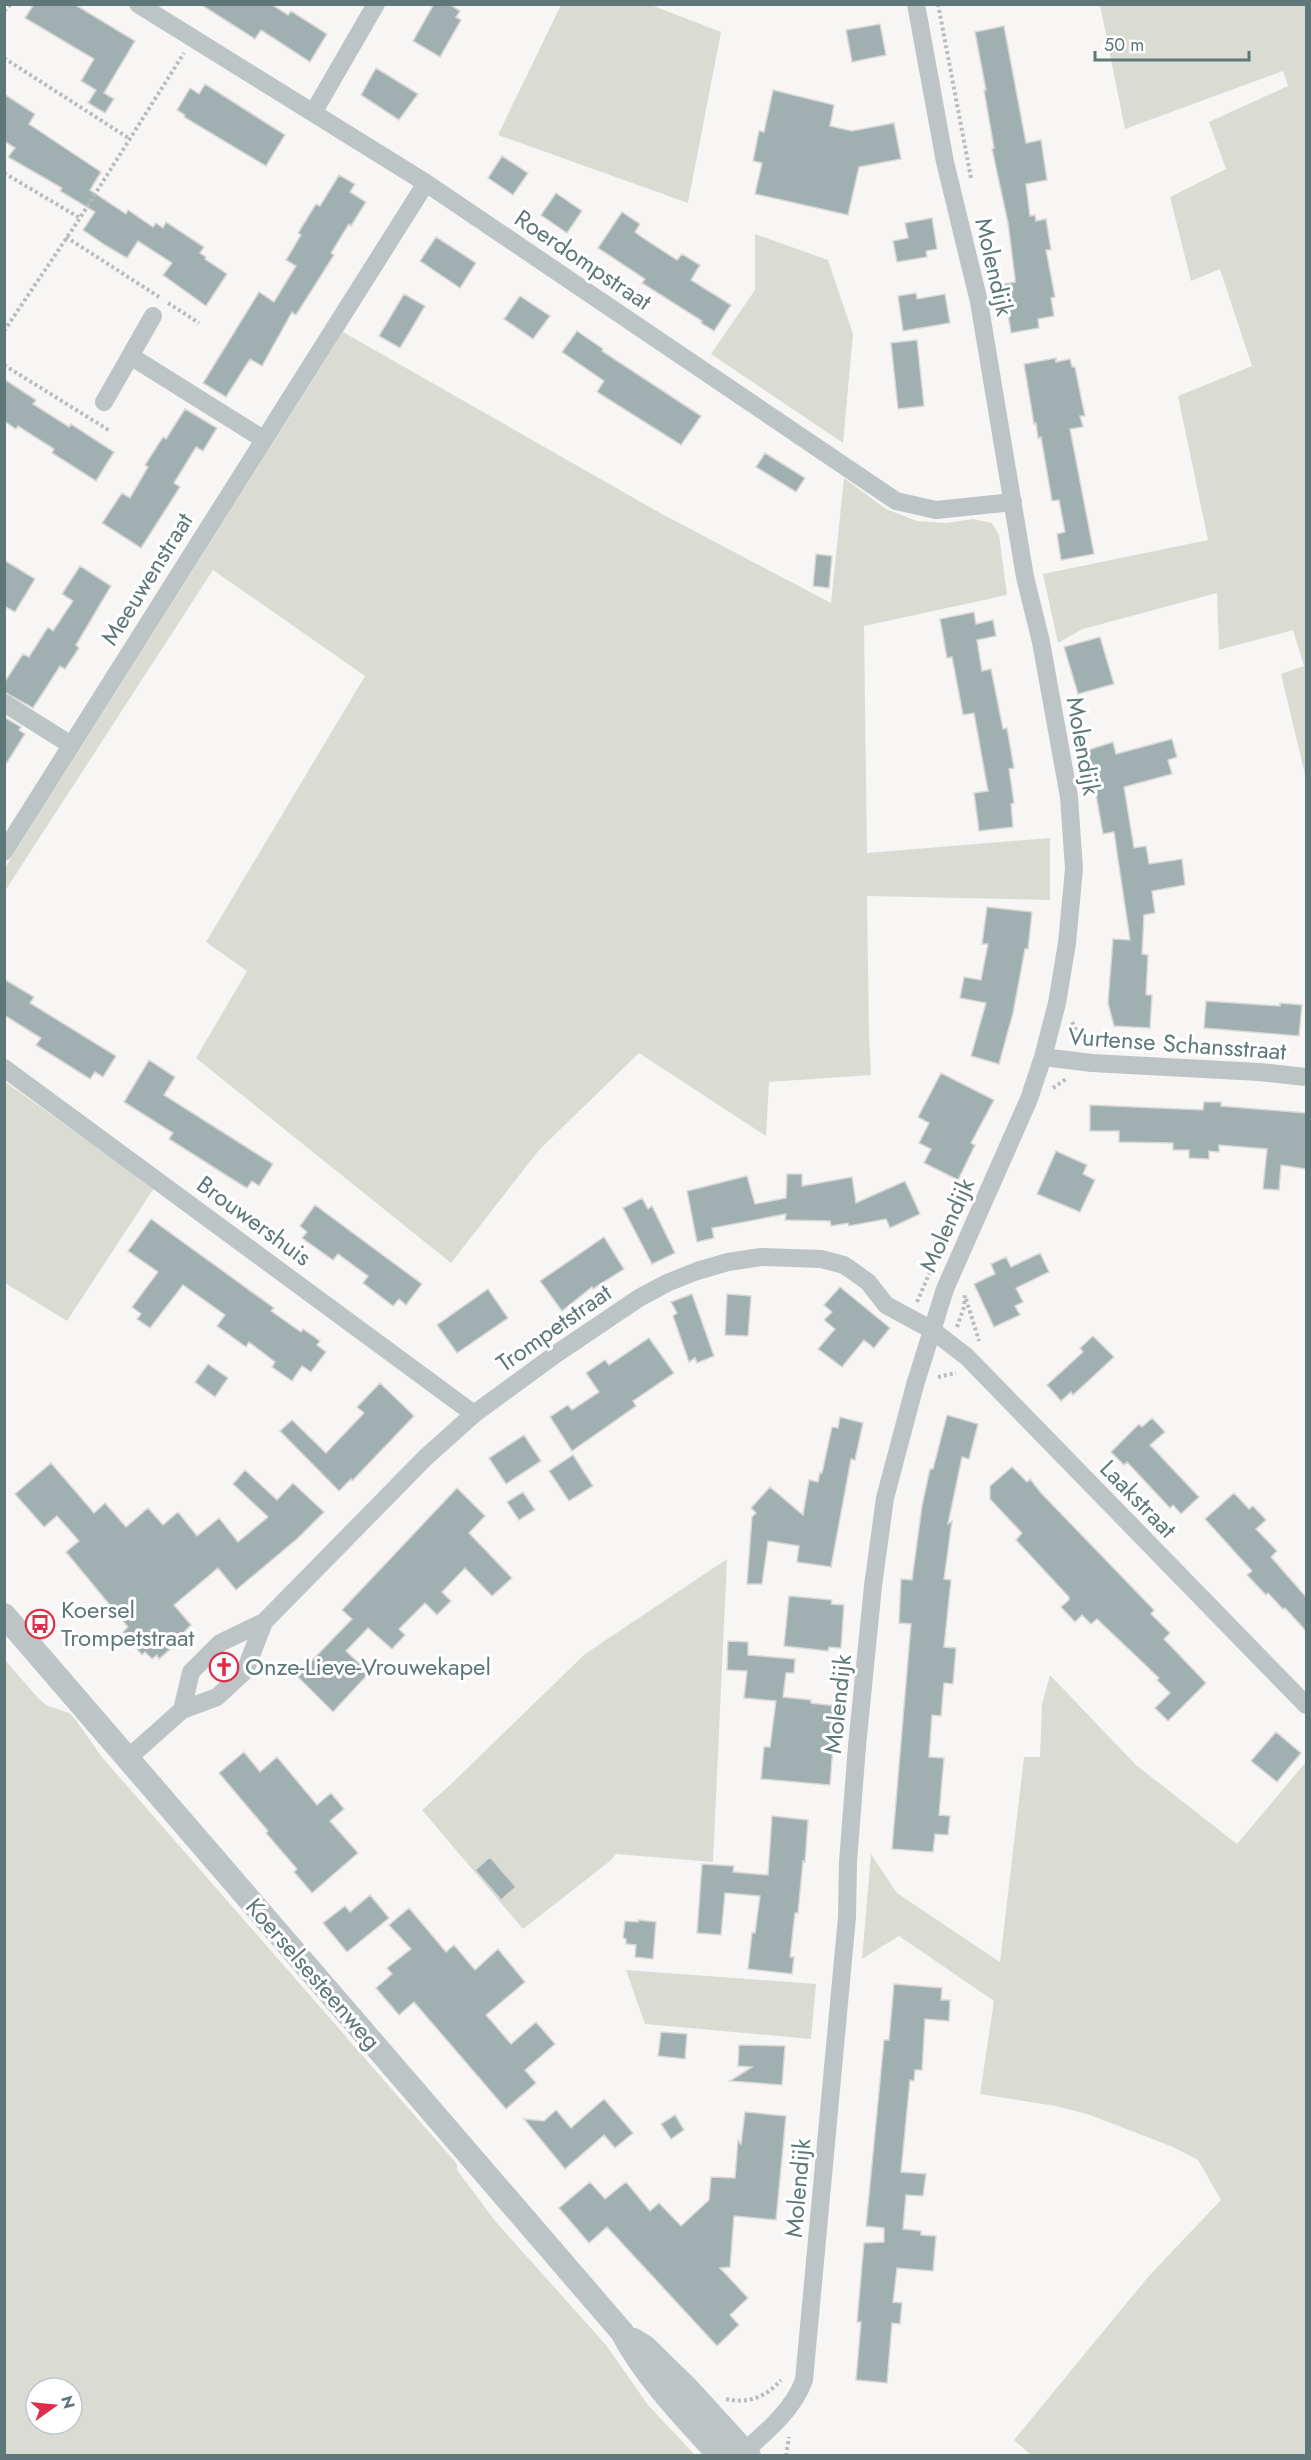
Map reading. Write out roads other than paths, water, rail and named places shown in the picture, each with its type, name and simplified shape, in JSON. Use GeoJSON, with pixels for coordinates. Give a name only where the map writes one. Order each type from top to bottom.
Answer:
{"type":"FeatureCollection","features":[{"type":"Feature","properties":{"kind":"street","name":"Roerdompstraat"},"geometry":{"type":"LineString","coordinates":[[138,4],[426,183],[896,501],[936,510],[1013,502]]}},
{"type":"Feature","properties":{"kind":"street"},"geometry":{"type":"LineString","coordinates":[[313,113],[376,4]]}},
{"type":"Feature","properties":{"kind":"street","name":"Molendijk"},"geometry":{"type":"LineString","coordinates":[[744,2454],[792,2405],[800,2393],[804,2380],[847,1917],[848,1862],[857,1746],[879,1534],[885,1498],[945,1289],[1021,1116],[1043,1057],[1057,1003],[1072,908],[1073,836],[1069,797],[1043,653],[1025,577],[979,302],[945,162],[916,4]]}},
{"type":"Feature","properties":{"kind":"street","name":"Meeuwenstraat"},"geometry":{"type":"LineString","coordinates":[[4,852],[426,183]]}},
{"type":"Feature","properties":{"kind":"street"},"geometry":{"type":"LineString","coordinates":[[104,402],[132,357],[153,316]]}},
{"type":"Feature","properties":{"kind":"street"},"geometry":{"type":"LineString","coordinates":[[132,357],[263,439]]}},
{"type":"Feature","properties":{"kind":"street"},"geometry":{"type":"LineString","coordinates":[[4,703],[72,745]]}},
{"type":"Feature","properties":{"kind":"street","name":"Vurtense Schansstraat"},"geometry":{"type":"LineString","coordinates":[[1043,1057],[1092,1063],[1258,1072],[1306,1077]]}},
{"type":"Feature","properties":{"kind":"street","name":"Brouwershuis"},"geometry":{"type":"LineString","coordinates":[[4,1068],[474,1414]]}},
{"type":"Feature","properties":{"kind":"street","name":"Trompetstraat"},"geometry":{"type":"LineString","coordinates":[[182,1710],[191,1672],[219,1643],[264,1622],[425,1458],[474,1414],[639,1298],[667,1283],[728,1262],[761,1257],[821,1259],[844,1265],[868,1282],[886,1305],[932,1330]]}},
{"type":"Feature","properties":{"kind":"street","name":"Laakstraat"},"geometry":{"type":"LineString","coordinates":[[932,1330],[967,1357],[1306,1705]]}},
{"type":"Feature","properties":{"kind":"street","name":"Koerselsesteenweg"},"geometry":{"type":"LineString","coordinates":[[4,1616],[622,2332],[634,2356],[663,2394],[720,2456]]}},
{"type":"Feature","properties":{"kind":"street","name":"Trompetstraat"},"geometry":{"type":"LineString","coordinates":[[127,1759],[182,1710],[217,1697],[245,1671],[264,1622]]}},
{"type":"Feature","properties":{"kind":"street","name":"Koerselsesteenweg"},"geometry":{"type":"LineString","coordinates":[[622,2332],[645,2347],[744,2454]]}},
{"type":"Feature","properties":{"kind":"place","name":"Koersel Trompetstraat"},"geometry":{"type":"Point","coordinates":[40,1624]}},
{"type":"Feature","properties":{"kind":"place","name":"Onze-Lieve-Vrouwekapel"},"geometry":{"type":"Point","coordinates":[224,1667]}}]}
